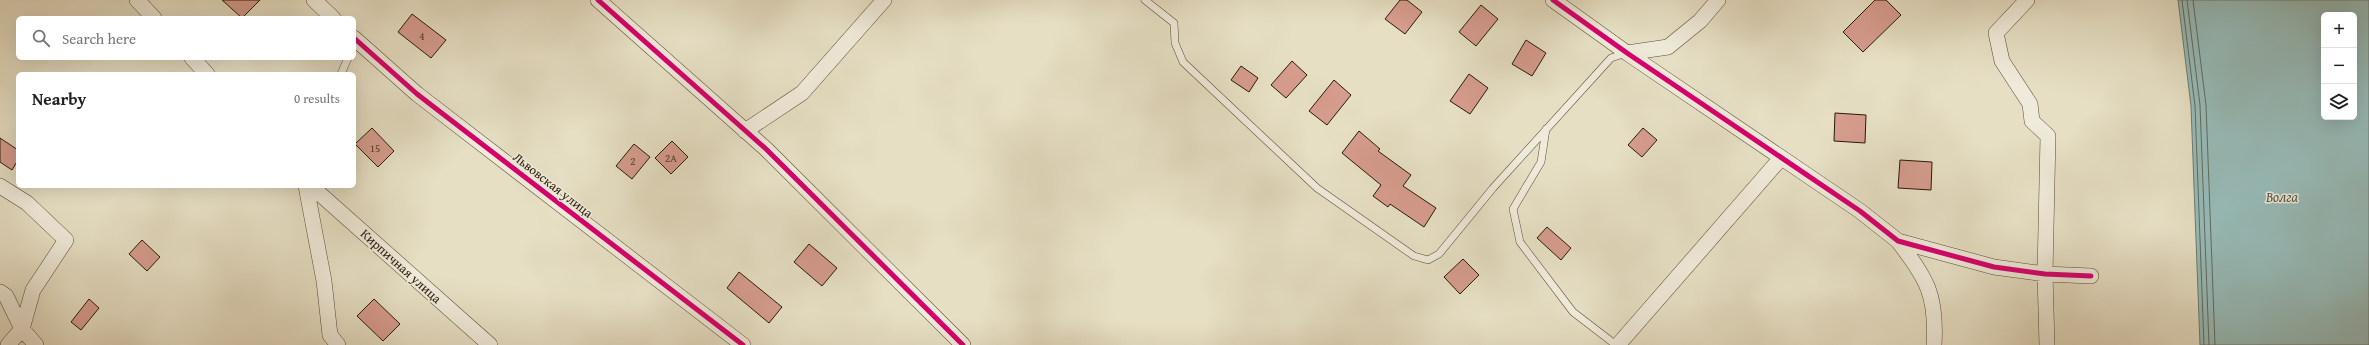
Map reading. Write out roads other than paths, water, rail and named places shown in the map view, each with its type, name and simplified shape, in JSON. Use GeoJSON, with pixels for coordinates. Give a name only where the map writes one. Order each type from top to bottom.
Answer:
{"type":"FeatureCollection","features":[{"type":"Feature","properties":{"kind":"street"},"geometry":{"type":"LineString","coordinates":[[136,0],[152,16]]}},
{"type":"Feature","properties":{"kind":"street"},"geometry":{"type":"LineString","coordinates":[[314,0],[331,16]]}},
{"type":"Feature","properties":{"kind":"street"},"geometry":{"type":"LineString","coordinates":[[598,0],[745,130],[963,345]]}},
{"type":"Feature","properties":{"kind":"street"},"geometry":{"type":"LineString","coordinates":[[745,130],[802,93],[884,0]]}},
{"type":"Feature","properties":{"kind":"street"},"geometry":{"type":"LineString","coordinates":[[1553,0],[1627,53],[1860,211],[1898,240],[1928,286],[1936,316],[1934,345]]}},
{"type":"Feature","properties":{"kind":"street"},"geometry":{"type":"LineString","coordinates":[[1627,53],[1668,47],[1700,22],[1718,0]]}},
{"type":"Feature","properties":{"kind":"street"},"geometry":{"type":"LineString","coordinates":[[2027,0],[1996,33],[2002,61],[2030,104],[2032,121],[2048,136],[2045,274],[2047,345]]}},
{"type":"Feature","properties":{"kind":"street","name":"Львовская улица"},"geometry":{"type":"LineString","coordinates":[[356,41],[417,94],[743,345]]}},
{"type":"Feature","properties":{"kind":"street"},"geometry":{"type":"LineString","coordinates":[[194,60],[205,72]]}},
{"type":"Feature","properties":{"kind":"street"},"geometry":{"type":"LineString","coordinates":[[1617,345],[1781,158]]}},
{"type":"Feature","properties":{"kind":"street"},"geometry":{"type":"LineString","coordinates":[[0,186],[27,203],[66,240],[33,290],[22,329],[8,345]]}},
{"type":"Feature","properties":{"kind":"street"},"geometry":{"type":"LineString","coordinates":[[306,188],[324,281],[330,335],[338,345]]}},
{"type":"Feature","properties":{"kind":"street","name":"Кирпичная улица"},"geometry":{"type":"LineString","coordinates":[[313,188],[490,345]]}},
{"type":"Feature","properties":{"kind":"street"},"geometry":{"type":"LineString","coordinates":[[1898,240],[1994,267],[2045,274],[2091,276]]}},
{"type":"Feature","properties":{"kind":"street"},"geometry":{"type":"LineString","coordinates":[[0,292],[6,296],[22,329],[36,345]]}},
{"type":"Feature","properties":{"kind":"lane"},"geometry":{"type":"LineString","coordinates":[[1145,0],[1174,24],[1175,43],[1183,62],[1317,188],[1414,256],[1428,260],[1439,254],[1493,188],[1611,58],[1627,53]]}},
{"type":"Feature","properties":{"kind":"lane"},"geometry":{"type":"LineString","coordinates":[[342,72],[347,60]]}},
{"type":"Feature","properties":{"kind":"lane"},"geometry":{"type":"LineString","coordinates":[[1546,129],[1540,162],[1513,209],[1520,242],[1573,312],[1617,345]]}},
{"type":"Feature","properties":{"kind":"water","name":"Волга"},"geometry":{"type":"Polygon","coordinates":[[[2178,0],[2369,0],[2369,345],[2200,345],[2191,106],[2178,0]]]}}]}
